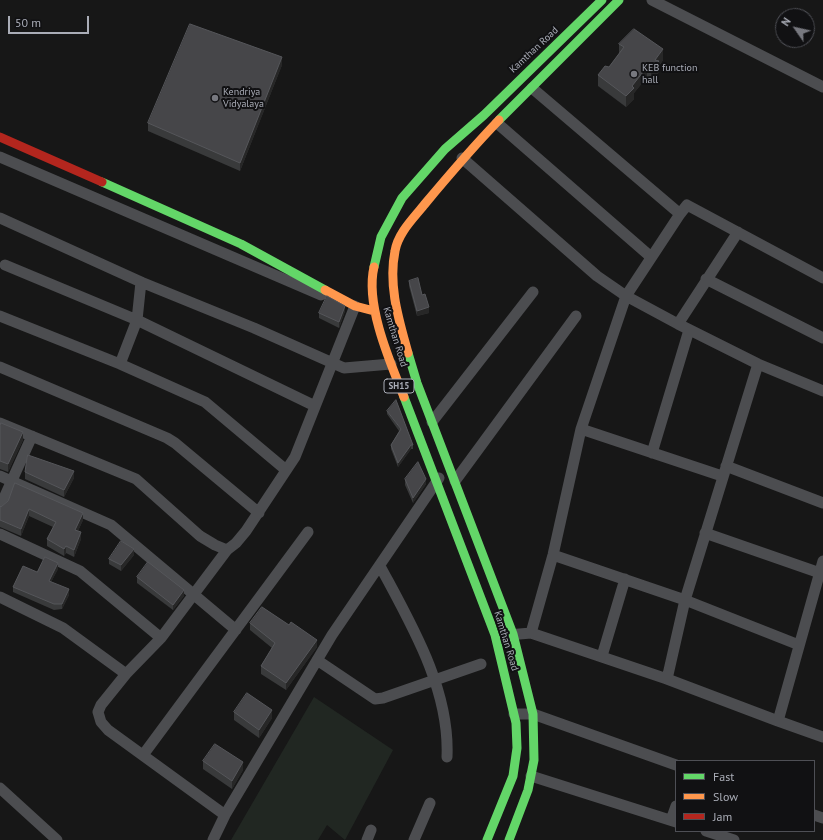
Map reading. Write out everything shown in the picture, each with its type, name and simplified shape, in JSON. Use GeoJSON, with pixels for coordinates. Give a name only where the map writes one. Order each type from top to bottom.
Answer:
{"type":"FeatureCollection","features":[{"type":"Feature","properties":{"kind":"main road"},"geometry":{"type":"LineString","coordinates":[[604,0],[616,3]]}},
{"type":"Feature","properties":{"kind":"main road","name":"Kamthan Road"},"geometry":{"type":"LineString","coordinates":[[486,840],[513,776],[517,748],[514,714],[495,635],[435,483],[391,364],[374,311],[372,274],[380,237],[402,198],[445,149],[484,115],[513,85],[604,0]]}},
{"type":"Feature","properties":{"kind":"main road","name":"Kamthan Road"},"geometry":{"type":"LineString","coordinates":[[509,840],[519,818],[531,776],[534,760],[533,714],[513,634],[417,384],[396,310],[393,288],[395,251],[401,234],[462,158],[616,3]]}},
{"type":"Feature","properties":{"kind":"main road"},"geometry":{"type":"LineString","coordinates":[[0,137],[241,244],[354,307],[374,311]]}},
{"type":"Feature","properties":{"kind":"main road"},"geometry":{"type":"LineString","coordinates":[[372,274],[393,271]]}},
{"type":"Feature","properties":{"kind":"street"},"geometry":{"type":"LineString","coordinates":[[652,0],[823,87]]}},
{"type":"Feature","properties":{"kind":"street"},"geometry":{"type":"LineString","coordinates":[[532,88],[680,214]]}},
{"type":"Feature","properties":{"kind":"street"},"geometry":{"type":"LineString","coordinates":[[497,123],[651,257]]}},
{"type":"Feature","properties":{"kind":"street"},"geometry":{"type":"LineString","coordinates":[[0,157],[354,307],[295,457],[259,513],[236,543],[227,550],[162,638],[126,674],[101,705],[98,712],[101,722],[108,730],[225,815]]}},
{"type":"Feature","properties":{"kind":"street"},"geometry":{"type":"LineString","coordinates":[[462,158],[597,276],[626,296],[689,330],[758,364],[823,391]]}},
{"type":"Feature","properties":{"kind":"street"},"geometry":{"type":"LineString","coordinates":[[531,634],[553,555],[581,429],[626,296],[687,205],[823,278]]}},
{"type":"Feature","properties":{"kind":"street"},"geometry":{"type":"LineString","coordinates":[[0,218],[141,282],[254,328],[344,368],[391,364]]}},
{"type":"Feature","properties":{"kind":"street"},"geometry":{"type":"LineString","coordinates":[[678,324],[738,232]]}},
{"type":"Feature","properties":{"kind":"street"},"geometry":{"type":"LineString","coordinates":[[5,265],[137,320],[315,406]]}},
{"type":"Feature","properties":{"kind":"street"},"geometry":{"type":"LineString","coordinates":[[706,279],[823,338]]}},
{"type":"Feature","properties":{"kind":"street"},"geometry":{"type":"LineString","coordinates":[[120,364],[137,320],[141,282]]}},
{"type":"Feature","properties":{"kind":"street"},"geometry":{"type":"LineString","coordinates":[[432,422],[534,292]]}},
{"type":"Feature","properties":{"kind":"street"},"geometry":{"type":"LineString","coordinates":[[0,316],[120,364],[205,402],[286,470]]}},
{"type":"Feature","properties":{"kind":"street"},"geometry":{"type":"LineString","coordinates":[[455,481],[576,316]]}},
{"type":"Feature","properties":{"kind":"street"},"geometry":{"type":"LineString","coordinates":[[652,453],[689,330]]}},
{"type":"Feature","properties":{"kind":"street"},"geometry":{"type":"LineString","coordinates":[[667,679],[685,600],[758,364]]}},
{"type":"Feature","properties":{"kind":"street"},"geometry":{"type":"LineString","coordinates":[[0,367],[171,440],[259,513]]}},
{"type":"Feature","properties":{"kind":"street"},"geometry":{"type":"LineString","coordinates":[[0,423],[136,479],[200,536],[227,550]]}},
{"type":"Feature","properties":{"kind":"street"},"geometry":{"type":"LineString","coordinates":[[581,429],[652,453],[724,471],[823,503]]}},
{"type":"Feature","properties":{"kind":"street"},"geometry":{"type":"LineString","coordinates":[[0,507],[32,436]]}},
{"type":"Feature","properties":{"kind":"street"},"geometry":{"type":"LineString","coordinates":[[212,840],[225,815],[317,660],[448,462]]}},
{"type":"Feature","properties":{"kind":"street"},"geometry":{"type":"LineString","coordinates":[[0,476],[111,525],[236,630]]}},
{"type":"Feature","properties":{"kind":"street"},"geometry":{"type":"LineString","coordinates":[[143,755],[308,532]]}},
{"type":"Feature","properties":{"kind":"street"},"geometry":{"type":"LineString","coordinates":[[705,533],[820,573]]}},
{"type":"Feature","properties":{"kind":"street"},"geometry":{"type":"LineString","coordinates":[[0,534],[80,571],[162,638]]}},
{"type":"Feature","properties":{"kind":"street"},"geometry":{"type":"LineString","coordinates":[[553,555],[685,600],[799,645]]}},
{"type":"Feature","properties":{"kind":"street"},"geometry":{"type":"LineString","coordinates":[[778,721],[823,561]]}},
{"type":"Feature","properties":{"kind":"street"},"geometry":{"type":"LineString","coordinates":[[380,566],[407,617],[435,681],[448,736],[447,757]]}},
{"type":"Feature","properties":{"kind":"street"},"geometry":{"type":"LineString","coordinates":[[602,656],[625,579]]}},
{"type":"Feature","properties":{"kind":"street"},"geometry":{"type":"LineString","coordinates":[[0,597],[59,625],[126,674]]}},
{"type":"Feature","properties":{"kind":"street"},"geometry":{"type":"LineString","coordinates":[[495,635],[531,634],[602,656],[778,721],[823,736]]}},
{"type":"Feature","properties":{"kind":"street"},"geometry":{"type":"LineString","coordinates":[[317,660],[376,698],[383,698],[482,664]]}},
{"type":"Feature","properties":{"kind":"street"},"geometry":{"type":"LineString","coordinates":[[514,714],[533,714],[675,765]]}},
{"type":"Feature","properties":{"kind":"street"},"geometry":{"type":"LineString","coordinates":[[531,776],[674,821]]}},
{"type":"Feature","properties":{"kind":"street"},"geometry":{"type":"LineString","coordinates":[[0,788],[57,840]]}},
{"type":"Feature","properties":{"kind":"street"},"geometry":{"type":"LineString","coordinates":[[414,840],[430,803]]}},
{"type":"Feature","properties":{"kind":"street"},"geometry":{"type":"LineString","coordinates":[[709,832],[734,840]]}},
{"type":"Feature","properties":{"kind":"shaded area"},"geometry":{"type":"Polygon","coordinates":[[[314,697],[393,750],[345,840],[327,825],[318,840],[231,840],[314,697]]]}},
{"type":"Feature","properties":{"kind":"building","name":"Kendriya Vidyalaya"},"geometry":{"type":"Polygon","coordinates":[[[190,24],[282,57],[240,163],[148,123],[190,24]]]}},
{"type":"Feature","properties":{"kind":"building","name":"KEB function hall"},"geometry":{"type":"Polygon","coordinates":[[[634,29],[663,49],[655,60],[659,61],[651,69],[647,67],[632,86],[634,88],[626,96],[598,75],[605,66],[609,67],[624,47],[619,44],[634,29]]]}},
{"type":"Feature","properties":{"kind":"building"},"geometry":{"type":"Polygon","coordinates":[[[418,278],[422,295],[425,294],[429,307],[417,311],[409,281],[418,278]]]}},
{"type":"Feature","properties":{"kind":"building"},"geometry":{"type":"Polygon","coordinates":[[[327,296],[345,306],[339,322],[319,313],[327,296]]]}},
{"type":"Feature","properties":{"kind":"building"},"geometry":{"type":"Polygon","coordinates":[[[396,400],[413,445],[411,445],[398,463],[391,445],[401,429],[387,411],[396,400]]]}},
{"type":"Feature","properties":{"kind":"building"},"geometry":{"type":"Polygon","coordinates":[[[1,423],[23,432],[8,464],[0,461],[1,423]]]}},
{"type":"Feature","properties":{"kind":"building"},"geometry":{"type":"Polygon","coordinates":[[[28,455],[74,471],[64,490],[25,472],[28,455]]]}},
{"type":"Feature","properties":{"kind":"building"},"geometry":{"type":"Polygon","coordinates":[[[418,462],[426,479],[413,498],[405,479],[418,462]]]}},
{"type":"Feature","properties":{"kind":"building"},"geometry":{"type":"Polygon","coordinates":[[[15,483],[83,513],[75,530],[81,532],[74,550],[66,546],[64,549],[47,539],[56,522],[29,509],[21,529],[0,520],[0,506],[1,507],[8,501],[15,483]]]}},
{"type":"Feature","properties":{"kind":"building"},"geometry":{"type":"Polygon","coordinates":[[[121,541],[134,549],[121,565],[109,559],[121,541]]]}},
{"type":"Feature","properties":{"kind":"building"},"geometry":{"type":"Polygon","coordinates":[[[45,557],[58,563],[49,581],[69,589],[62,604],[54,604],[13,587],[23,566],[37,572],[45,557]]]}},
{"type":"Feature","properties":{"kind":"building"},"geometry":{"type":"Polygon","coordinates":[[[148,562],[184,590],[173,605],[137,577],[148,562]]]}},
{"type":"Feature","properties":{"kind":"building"},"geometry":{"type":"Polygon","coordinates":[[[262,607],[289,625],[291,622],[317,640],[286,683],[261,666],[275,643],[250,623],[262,607]]]}},
{"type":"Feature","properties":{"kind":"building"},"geometry":{"type":"Polygon","coordinates":[[[247,693],[272,710],[259,730],[234,712],[247,693]]]}},
{"type":"Feature","properties":{"kind":"building"},"geometry":{"type":"Polygon","coordinates":[[[215,744],[243,762],[232,781],[203,761],[215,744]]]}},
{"type":"Feature","properties":{"kind":"traffic: fast"},"geometry":{"type":"LineString","coordinates":[[374,267],[381,237],[402,198],[445,149],[484,115],[602,0]]}},
{"type":"Feature","properties":{"kind":"traffic: fast"},"geometry":{"type":"LineString","coordinates":[[499,120],[619,0]]}},
{"type":"Feature","properties":{"kind":"traffic: fast"},"geometry":{"type":"LineString","coordinates":[[102,182],[241,244],[325,290]]}},
{"type":"Feature","properties":{"kind":"traffic: fast"},"geometry":{"type":"LineString","coordinates":[[408,353],[417,383],[513,634],[533,714],[534,760],[528,790],[509,840]]}},
{"type":"Feature","properties":{"kind":"traffic: fast"},"geometry":{"type":"LineString","coordinates":[[404,397],[495,635],[516,723],[517,748],[513,776],[487,840]]}},
{"type":"Feature","properties":{"kind":"traffic: slow"},"geometry":{"type":"LineString","coordinates":[[408,353],[398,315],[394,290],[393,264],[399,238],[411,221],[479,141],[499,120]]}},
{"type":"Feature","properties":{"kind":"traffic: slow"},"geometry":{"type":"LineString","coordinates":[[374,267],[372,282],[376,316],[386,351],[404,397]]}},
{"type":"Feature","properties":{"kind":"traffic: slow"},"geometry":{"type":"LineString","coordinates":[[325,290],[355,306],[374,311]]}},
{"type":"Feature","properties":{"kind":"traffic: jam"},"geometry":{"type":"LineString","coordinates":[[0,137],[102,182]]}},
{"type":"Feature","properties":{"kind":"place","name":"KEB function hall"},"geometry":{"type":"Point","coordinates":[634,74]}},
{"type":"Feature","properties":{"kind":"place","name":"Kendriya Vidyalaya"},"geometry":{"type":"Point","coordinates":[215,98]}}]}
